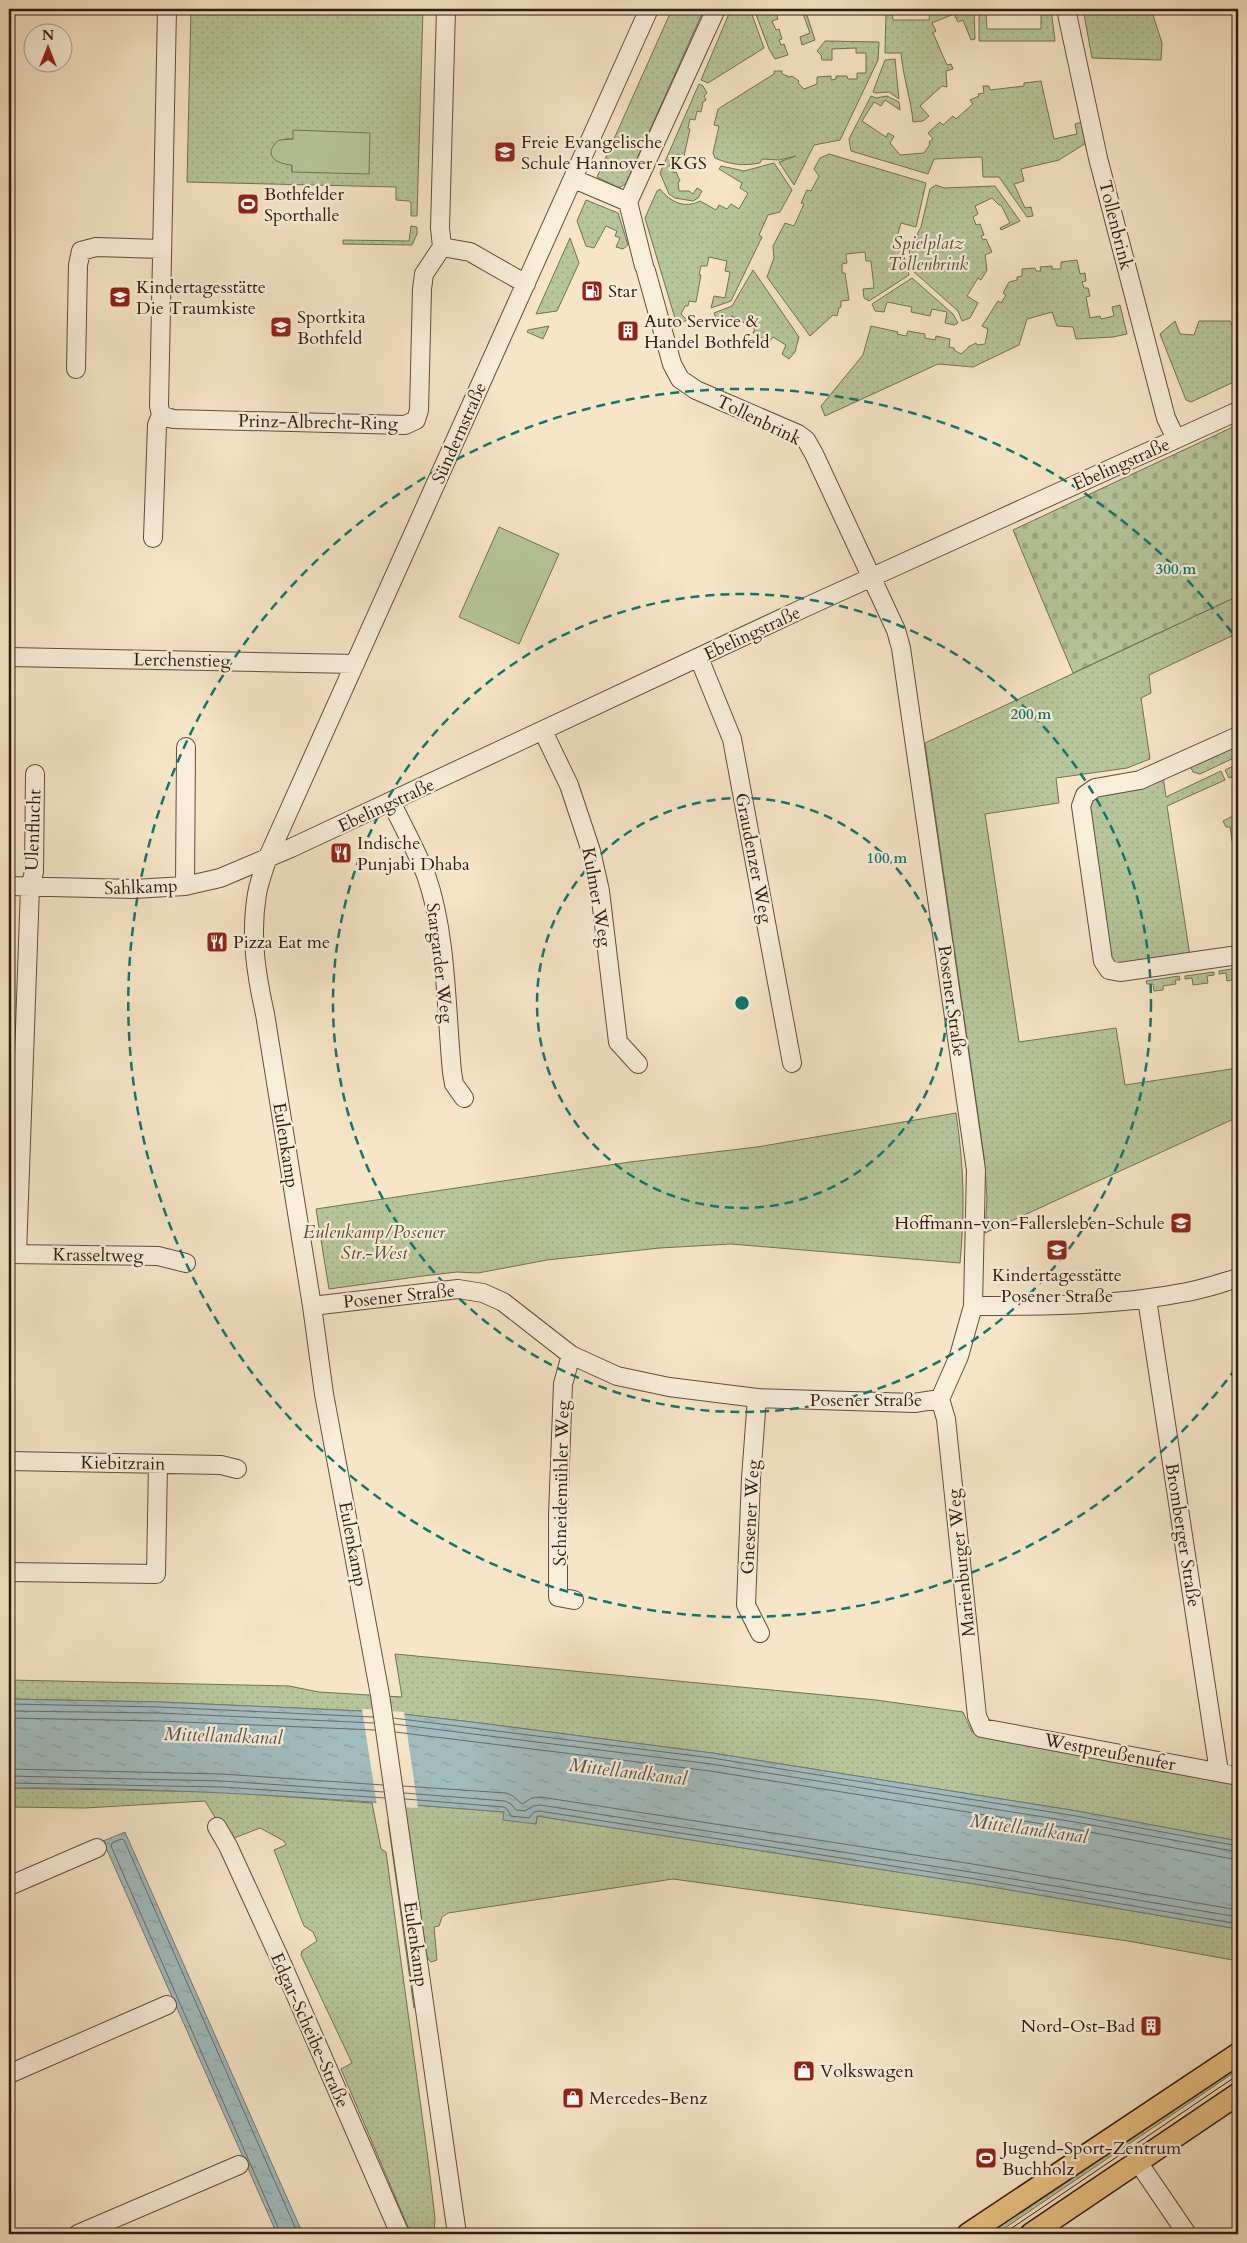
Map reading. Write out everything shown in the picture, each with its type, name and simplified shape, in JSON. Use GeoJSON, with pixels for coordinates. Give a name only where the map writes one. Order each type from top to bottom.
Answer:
{"type":"FeatureCollection","features":[{"type":"Feature","properties":{"kind":"main road"},"geometry":{"type":"LineString","coordinates":[[968,2234],[1238,2054]]}},
{"type":"Feature","properties":{"kind":"main road"},"geometry":{"type":"LineString","coordinates":[[1031,2234],[1238,2094]]}},
{"type":"Feature","properties":{"kind":"street"},"geometry":{"type":"LineString","coordinates":[[153,538],[157,425],[161,415],[159,406],[167,9]]}},
{"type":"Feature","properties":{"kind":"street"},"geometry":{"type":"LineString","coordinates":[[446,9],[440,228],[442,247],[470,252],[526,284]]}},
{"type":"Feature","properties":{"kind":"street","name":"Sündernstraße"},"geometry":{"type":"LineString","coordinates":[[268,857],[649,9]]}},
{"type":"Feature","properties":{"kind":"street"},"geometry":{"type":"LineString","coordinates":[[574,179],[628,202],[716,9]]}},
{"type":"Feature","properties":{"kind":"street","name":"Tollenbrink"},"geometry":{"type":"LineString","coordinates":[[1066,9],[1098,158],[1166,418],[1176,438]]}},
{"type":"Feature","properties":{"kind":"street","name":"Tollenbrink"},"geometry":{"type":"LineString","coordinates":[[628,202],[672,364],[680,379],[696,390],[806,440],[872,578]]}},
{"type":"Feature","properties":{"kind":"street"},"geometry":{"type":"LineString","coordinates":[[76,369],[78,265],[82,251],[96,247],[162,249]]}},
{"type":"Feature","properties":{"kind":"street","name":"Prinz-Albrecht-Ring"},"geometry":{"type":"LineString","coordinates":[[161,415],[173,419],[405,425],[416,420],[419,410],[424,274],[442,247]]}},
{"type":"Feature","properties":{"kind":"street","name":"Ebelingstraße"},"geometry":{"type":"LineString","coordinates":[[268,857],[1238,411]]}},
{"type":"Feature","properties":{"kind":"street","name":"Posener Straße"},"geometry":{"type":"LineString","coordinates":[[312,1306],[458,1288],[483,1293],[503,1302],[571,1355],[617,1376],[669,1387],[758,1398],[905,1403],[940,1399],[959,1356],[973,1306],[976,1170],[900,648],[896,630],[872,578]]}},
{"type":"Feature","properties":{"kind":"street","name":"Lerchenstieg"},"geometry":{"type":"LineString","coordinates":[[9,657],[355,664]]}},
{"type":"Feature","properties":{"kind":"street","name":"Graudenzer Weg"},"geometry":{"type":"LineString","coordinates":[[699,658],[718,700],[732,740],[792,1063]]}},
{"type":"Feature","properties":{"kind":"street","name":"Kulmer Weg"},"geometry":{"type":"LineString","coordinates":[[543,731],[569,785],[591,851],[600,891],[618,1042],[638,1064]]}},
{"type":"Feature","properties":{"kind":"street"},"geometry":{"type":"LineString","coordinates":[[1238,736],[1140,780],[1095,788],[1085,795],[1081,806],[1103,961],[1109,970],[1120,972],[1238,955]]}},
{"type":"Feature","properties":{"kind":"street"},"geometry":{"type":"LineString","coordinates":[[185,886],[186,747]]}},
{"type":"Feature","properties":{"kind":"street","name":"Ulenflucht"},"geometry":{"type":"LineString","coordinates":[[13,1254],[30,887],[34,872],[35,774]]}},
{"type":"Feature","properties":{"kind":"street","name":"Stargarder Weg"},"geometry":{"type":"LineString","coordinates":[[391,802],[426,876],[436,911],[442,949],[452,1072],[454,1084],[464,1098]]}},
{"type":"Feature","properties":{"kind":"street","name":"Sahlkamp"},"geometry":{"type":"LineString","coordinates":[[9,886],[134,889],[185,886],[220,878],[268,857]]}},
{"type":"Feature","properties":{"kind":"street","name":"Eulenkamp"},"geometry":{"type":"LineString","coordinates":[[268,857],[257,893],[255,910],[253,943],[256,977],[265,1014],[312,1306],[324,1394],[380,1695],[457,2234]]}},
{"type":"Feature","properties":{"kind":"street","name":"Krasseltweg"},"geometry":{"type":"LineString","coordinates":[[13,1254],[158,1256],[186,1263]]}},
{"type":"Feature","properties":{"kind":"street"},"geometry":{"type":"LineString","coordinates":[[973,1306],[1071,1306],[1147,1299],[1189,1292],[1238,1278]]}},
{"type":"Feature","properties":{"kind":"street","name":"Bromberger Straße"},"geometry":{"type":"LineString","coordinates":[[1147,1299],[1219,1772]]}},
{"type":"Feature","properties":{"kind":"street","name":"Schneidemühler Weg"},"geometry":{"type":"LineString","coordinates":[[571,1355],[563,1384],[558,1516],[558,1597],[574,1600]]}},
{"type":"Feature","properties":{"kind":"street","name":"Gnesener Weg"},"geometry":{"type":"LineString","coordinates":[[758,1398],[751,1478],[746,1605],[760,1634]]}},
{"type":"Feature","properties":{"kind":"street","name":"Marienburger Weg"},"geometry":{"type":"LineString","coordinates":[[940,1399],[946,1419],[977,1716],[982,1728]]}},
{"type":"Feature","properties":{"kind":"street","name":"Kiebitzrain"},"geometry":{"type":"LineString","coordinates":[[9,1461],[222,1465],[237,1469]]}},
{"type":"Feature","properties":{"kind":"street"},"geometry":{"type":"LineString","coordinates":[[9,1572],[156,1574],[158,1464]]}},
{"type":"Feature","properties":{"kind":"street","name":"Westpreußenufer"},"geometry":{"type":"LineString","coordinates":[[982,1728],[1238,1776]]}},
{"type":"Feature","properties":{"kind":"street","name":"Edgar-Scheibe-Straße"},"geometry":{"type":"LineString","coordinates":[[217,1827],[279,1957],[400,2234]]}},
{"type":"Feature","properties":{"kind":"street"},"geometry":{"type":"LineString","coordinates":[[9,1886],[97,1848]]}},
{"type":"Feature","properties":{"kind":"street"},"geometry":{"type":"LineString","coordinates":[[9,2074],[167,2005]]}},
{"type":"Feature","properties":{"kind":"street"},"geometry":{"type":"LineString","coordinates":[[1138,2162],[1187,2234]]}},
{"type":"Feature","properties":{"kind":"street"},"geometry":{"type":"LineString","coordinates":[[78,2234],[239,2164]]}},
{"type":"Feature","properties":{"kind":"green space"},"geometry":{"type":"Polygon","coordinates":[[[191,9],[423,9],[417,216],[411,216],[411,203],[409,201],[396,200],[396,187],[187,182],[191,9]],[[285,139],[272,151],[292,164],[292,172],[293,139],[285,139]]]}},
{"type":"Feature","properties":{"kind":"green space"},"geometry":{"type":"Polygon","coordinates":[[[672,9],[709,9],[707,13],[702,14],[626,183],[621,187],[617,187],[597,177],[672,9]]]}},
{"type":"Feature","properties":{"kind":"green space"},"geometry":{"type":"Polygon","coordinates":[[[731,9],[750,9],[764,48],[708,83],[701,80],[731,9]]]}},
{"type":"Feature","properties":{"kind":"green space"},"geometry":{"type":"Polygon","coordinates":[[[754,9],[779,9],[775,10],[778,19],[772,21],[776,30],[779,29],[782,39],[779,40],[781,45],[784,44],[788,55],[775,59],[769,49],[754,9]]]}},
{"type":"Feature","properties":{"kind":"green space"},"geometry":{"type":"Polygon","coordinates":[[[795,9],[805,9],[815,40],[802,45],[800,37],[810,33],[802,11],[797,13],[795,9]]]}},
{"type":"Feature","properties":{"kind":"green space"},"geometry":{"type":"Polygon","coordinates":[[[886,9],[892,9],[893,20],[929,20],[930,11],[974,12],[975,39],[971,40],[963,20],[958,22],[954,14],[932,23],[936,31],[933,33],[947,65],[951,64],[953,69],[946,71],[947,87],[942,86],[920,106],[929,116],[923,121],[913,122],[901,53],[885,53],[886,9]]]}},
{"type":"Feature","properties":{"kind":"green space"},"geometry":{"type":"Polygon","coordinates":[[[1041,9],[1051,9],[1055,41],[979,41],[979,13],[986,13],[987,29],[1041,29],[1041,9]]]}},
{"type":"Feature","properties":{"kind":"green space"},"geometry":{"type":"Polygon","coordinates":[[[1083,9],[1151,9],[1162,43],[1161,60],[1092,58],[1083,9]]]}},
{"type":"Feature","properties":{"kind":"green space"},"geometry":{"type":"Polygon","coordinates":[[[825,41],[879,42],[878,60],[840,140],[814,145],[794,185],[779,162],[796,156],[779,160],[762,159],[760,163],[748,164],[737,164],[715,158],[713,153],[719,126],[714,125],[718,109],[774,74],[774,71],[782,71],[782,74],[792,76],[799,81],[798,83],[804,89],[817,84],[817,77],[831,76],[831,80],[836,79],[836,76],[847,76],[848,79],[857,79],[857,73],[866,73],[866,53],[856,53],[856,48],[832,49],[832,60],[822,60],[821,55],[817,51],[825,41]]]}},
{"type":"Feature","properties":{"kind":"green space"},"geometry":{"type":"Polygon","coordinates":[[[895,59],[899,99],[889,92],[873,92],[885,60],[895,59]]]}},
{"type":"Feature","properties":{"kind":"green space"},"geometry":{"type":"Polygon","coordinates":[[[1041,81],[1054,139],[1077,134],[1075,124],[1082,122],[1086,143],[1059,160],[1021,169],[1024,181],[1014,184],[1025,208],[1031,207],[1033,216],[1027,217],[999,177],[983,177],[982,157],[934,159],[928,174],[851,151],[849,139],[871,96],[876,98],[887,96],[899,102],[900,110],[885,100],[881,106],[874,102],[862,121],[886,137],[888,133],[894,136],[890,143],[900,155],[924,153],[930,144],[929,142],[933,139],[928,133],[940,122],[943,125],[953,116],[956,119],[973,104],[970,100],[979,96],[978,94],[984,93],[983,86],[989,86],[990,90],[1024,86],[1024,83],[1041,81]]]}},
{"type":"Feature","properties":{"kind":"green space"},"geometry":{"type":"Polygon","coordinates":[[[699,84],[703,86],[707,93],[704,96],[706,100],[703,102],[701,112],[697,111],[695,120],[690,119],[688,128],[690,129],[684,156],[677,154],[669,166],[674,173],[676,172],[680,181],[678,182],[679,191],[689,191],[693,194],[697,188],[702,191],[698,198],[693,201],[675,198],[669,194],[660,173],[699,84]]]}},
{"type":"Feature","properties":{"kind":"green space"},"geometry":{"type":"Polygon","coordinates":[[[293,130],[370,133],[369,174],[292,172],[292,165],[280,163],[273,157],[271,150],[279,140],[293,139],[293,130]]]}},
{"type":"Feature","properties":{"kind":"green space"},"geometry":{"type":"Polygon","coordinates":[[[829,154],[926,183],[916,227],[901,223],[897,237],[904,239],[905,246],[902,249],[909,275],[869,301],[864,298],[863,289],[874,288],[871,261],[866,261],[865,252],[846,254],[847,263],[842,264],[842,273],[845,273],[849,300],[841,301],[841,307],[837,316],[833,315],[810,336],[767,277],[774,258],[773,246],[785,223],[794,226],[804,204],[801,203],[807,190],[811,191],[819,176],[814,169],[820,158],[829,154]]]}},
{"type":"Feature","properties":{"kind":"green space"},"geometry":{"type":"Polygon","coordinates":[[[774,163],[792,190],[780,212],[768,215],[759,235],[762,237],[731,301],[711,308],[714,296],[725,298],[730,272],[725,271],[727,261],[709,257],[707,266],[701,266],[696,302],[689,301],[688,306],[685,306],[681,314],[687,320],[677,325],[645,218],[657,191],[660,189],[678,203],[689,204],[700,201],[716,210],[719,205],[727,209],[731,204],[739,209],[748,193],[740,188],[742,183],[719,169],[721,166],[744,171],[774,163]]]}},
{"type":"Feature","properties":{"kind":"green space","name":"Spielplatz Tollenbrink"},"geometry":{"type":"Polygon","coordinates":[[[936,185],[944,188],[995,186],[1020,221],[1001,230],[1000,228],[1010,223],[1001,205],[992,198],[975,206],[978,214],[973,217],[976,225],[980,224],[984,235],[981,236],[983,240],[986,239],[992,252],[985,255],[987,270],[981,280],[978,278],[967,296],[978,303],[970,318],[962,321],[958,311],[913,271],[909,250],[921,227],[930,189],[936,185]]]}},
{"type":"Feature","properties":{"kind":"green space"},"geometry":{"type":"Polygon","coordinates":[[[586,200],[618,213],[628,245],[623,249],[616,247],[620,238],[615,236],[617,231],[606,226],[594,248],[586,246],[577,221],[586,200]]]}},
{"type":"Feature","properties":{"kind":"green space"},"geometry":{"type":"Polygon","coordinates":[[[411,226],[417,227],[417,234],[412,245],[343,244],[343,240],[409,241],[411,226]]]}},
{"type":"Feature","properties":{"kind":"green space"},"geometry":{"type":"Polygon","coordinates":[[[570,238],[579,263],[557,311],[536,314],[570,238]]]}},
{"type":"Feature","properties":{"kind":"green space"},"geometry":{"type":"Polygon","coordinates":[[[1077,260],[1080,274],[1085,273],[1086,281],[1082,282],[1084,288],[1088,288],[1090,296],[1086,297],[1090,318],[1100,316],[1101,319],[1114,316],[1112,307],[1120,305],[1127,334],[1113,337],[1076,339],[1073,327],[1057,326],[1052,312],[1027,319],[1019,345],[973,367],[938,364],[825,416],[821,406],[863,355],[871,326],[898,332],[897,334],[906,336],[908,331],[925,334],[925,338],[935,340],[936,336],[950,339],[949,347],[954,348],[954,350],[961,354],[968,347],[976,343],[977,345],[985,344],[988,329],[982,326],[998,301],[1001,303],[1006,295],[1003,293],[1009,282],[1017,280],[1017,277],[1022,276],[1022,269],[1035,268],[1036,271],[1041,271],[1040,267],[1052,266],[1052,269],[1061,269],[1061,262],[1077,260]]]}},
{"type":"Feature","properties":{"kind":"green space"},"geometry":{"type":"Polygon","coordinates":[[[753,270],[799,337],[795,352],[789,359],[782,354],[786,345],[773,337],[769,342],[753,333],[755,329],[732,316],[727,325],[716,318],[714,313],[732,306],[753,270]]]}},
{"type":"Feature","properties":{"kind":"green space"},"geometry":{"type":"Polygon","coordinates":[[[912,278],[953,314],[958,323],[954,325],[945,323],[947,312],[932,309],[930,316],[911,312],[912,307],[887,302],[884,312],[875,311],[872,304],[912,278]]]}},
{"type":"Feature","properties":{"kind":"green space"},"geometry":{"type":"Polygon","coordinates":[[[1175,321],[1180,334],[1194,335],[1199,321],[1230,321],[1232,325],[1238,325],[1238,380],[1191,402],[1186,400],[1160,334],[1175,321]]]}},
{"type":"Feature","properties":{"kind":"green space"},"geometry":{"type":"Polygon","coordinates":[[[549,326],[543,339],[527,332],[528,330],[549,326]]]}},
{"type":"Feature","properties":{"kind":"green space"},"geometry":{"type":"Polygon","coordinates":[[[1235,426],[1238,434],[1238,596],[1073,673],[1013,530],[1235,426]]]}},
{"type":"Feature","properties":{"kind":"green space"},"geometry":{"type":"Polygon","coordinates":[[[499,527],[559,554],[519,644],[459,617],[499,527]]]}},
{"type":"Feature","properties":{"kind":"green space"},"geometry":{"type":"Polygon","coordinates":[[[1238,596],[1238,633],[1149,675],[1151,693],[1141,698],[1150,759],[1127,768],[1056,778],[1059,803],[985,814],[1019,1042],[1116,1028],[1125,1085],[1238,1068],[1238,1117],[985,1233],[987,1198],[984,1157],[925,743],[1238,596]]]}},
{"type":"Feature","properties":{"kind":"green space"},"geometry":{"type":"Polygon","coordinates":[[[1238,746],[1238,756],[1200,774],[1193,772],[1189,764],[1195,761],[1199,763],[1238,746]]]}},
{"type":"Feature","properties":{"kind":"green space"},"geometry":{"type":"Polygon","coordinates":[[[1238,764],[1238,774],[1229,778],[1225,770],[1238,764]]]}},
{"type":"Feature","properties":{"kind":"green space"},"geometry":{"type":"Polygon","coordinates":[[[1221,771],[1225,780],[1167,806],[1190,956],[1113,964],[1108,957],[1086,809],[1089,799],[1163,776],[1166,797],[1221,771]]]}},
{"type":"Feature","properties":{"kind":"green space"},"geometry":{"type":"Polygon","coordinates":[[[1237,814],[1238,865],[1236,865],[1230,827],[1226,827],[1223,821],[1237,814]]]}},
{"type":"Feature","properties":{"kind":"green space"},"geometry":{"type":"Polygon","coordinates":[[[1238,968],[1238,992],[1236,979],[1227,981],[1226,973],[1219,974],[1219,971],[1238,968]]]}},
{"type":"Feature","properties":{"kind":"green space"},"geometry":{"type":"Polygon","coordinates":[[[1214,972],[1214,975],[1207,976],[1208,983],[1193,985],[1192,978],[1185,979],[1185,976],[1214,972]]]}},
{"type":"Feature","properties":{"kind":"green space"},"geometry":{"type":"Polygon","coordinates":[[[1179,976],[1180,980],[1175,980],[1176,984],[1163,986],[1163,990],[1154,991],[1153,984],[1147,984],[1146,981],[1179,976]]]}},
{"type":"Feature","properties":{"kind":"green space","name":"Eulenkamp/Posener Str.-West"},"geometry":{"type":"Polygon","coordinates":[[[956,1113],[963,1188],[960,1263],[731,1244],[660,1248],[547,1260],[478,1273],[457,1272],[329,1289],[316,1209],[630,1162],[757,1147],[956,1113]]]}},
{"type":"Feature","properties":{"kind":"green space"},"geometry":{"type":"Polygon","coordinates":[[[395,1654],[876,1700],[963,1712],[972,1732],[982,1728],[1238,1776],[1238,1841],[1077,1811],[712,1753],[472,1722],[384,1712],[160,1702],[9,1699],[9,1680],[289,1686],[319,1692],[402,1697],[395,1654]]]}},
{"type":"Feature","properties":{"kind":"green space"},"geometry":{"type":"Polygon","coordinates":[[[9,1788],[221,1792],[372,1803],[381,1849],[386,1852],[428,2159],[435,2218],[434,2234],[411,2234],[341,2069],[352,2063],[301,1955],[302,1951],[317,1941],[313,1932],[304,1926],[274,1850],[286,1845],[284,1841],[260,1828],[229,1840],[205,1801],[85,1808],[9,1807],[9,1788]]]}},
{"type":"Feature","properties":{"kind":"green space"},"geometry":{"type":"Polygon","coordinates":[[[404,1804],[504,1812],[536,1824],[537,1816],[975,1884],[1238,1929],[1238,1961],[1128,1941],[673,1879],[448,1913],[442,1917],[439,1926],[434,1927],[437,1960],[431,1962],[427,1958],[404,1804]]]}},
{"type":"Feature","properties":{"kind":"green space"},"geometry":{"type":"Polygon","coordinates":[[[388,1821],[393,1822],[418,2006],[414,2008],[388,1821]]]}},
{"type":"Feature","properties":{"kind":"green space"},"geometry":{"type":"Polygon","coordinates":[[[1238,2062],[1238,2070],[996,2234],[984,2234],[1238,2062]]]}},
{"type":"Feature","properties":{"kind":"water","name":"Mittellandkanal"},"geometry":{"type":"Polygon","coordinates":[[[9,1699],[160,1702],[384,1712],[472,1722],[712,1753],[1077,1811],[1238,1841],[1238,1929],[975,1884],[537,1816],[536,1824],[503,1820],[504,1812],[318,1798],[195,1792],[9,1788],[9,1699]]]}},
{"type":"Feature","properties":{"kind":"water"},"geometry":{"type":"Polygon","coordinates":[[[125,1832],[303,2234],[277,2234],[103,1841],[125,1832]]]}},
{"type":"Feature","properties":{"kind":"pier"},"geometry":{"type":"Polygon","coordinates":[[[362,1709],[404,1712],[418,1808],[377,1806],[362,1709]]]}},
{"type":"Feature","properties":{"kind":"tram line"},"geometry":{"type":"LineString","coordinates":[[1003,2234],[1238,2075]]}},
{"type":"Feature","properties":{"kind":"place","name":"Freie Evangelische Schule Hannover - KGS"},"geometry":{"type":"Point","coordinates":[505,152]}},
{"type":"Feature","properties":{"kind":"place","name":"Bothfelder Sporthalle"},"geometry":{"type":"Point","coordinates":[248,204]}},
{"type":"Feature","properties":{"kind":"place","name":"Star"},"geometry":{"type":"Point","coordinates":[592,291]}},
{"type":"Feature","properties":{"kind":"place","name":"Kindertagesstätte Die Traumkiste"},"geometry":{"type":"Point","coordinates":[120,297]}},
{"type":"Feature","properties":{"kind":"place","name":"Sportkita Bothfeld"},"geometry":{"type":"Point","coordinates":[281,327]}},
{"type":"Feature","properties":{"kind":"place","name":"Auto Service & Handel Bothfeld"},"geometry":{"type":"Point","coordinates":[628,331]}},
{"type":"Feature","properties":{"kind":"place","name":"Indische Punjabi Dhaba"},"geometry":{"type":"Point","coordinates":[341,853]}},
{"type":"Feature","properties":{"kind":"place","name":"Pizza Eat me"},"geometry":{"type":"Point","coordinates":[217,942]}},
{"type":"Feature","properties":{"kind":"place","name":"Hoffmann-von-Fallersleben-Schule"},"geometry":{"type":"Point","coordinates":[1181,1223]}},
{"type":"Feature","properties":{"kind":"place","name":"Kindertagesstätte Posener Straße"},"geometry":{"type":"Point","coordinates":[1057,1250]}},
{"type":"Feature","properties":{"kind":"place","name":"Nord-Ost-Bad"},"geometry":{"type":"Point","coordinates":[1151,2026]}},
{"type":"Feature","properties":{"kind":"place","name":"Volkswagen"},"geometry":{"type":"Point","coordinates":[804,2071]}},
{"type":"Feature","properties":{"kind":"place","name":"Mercedes-Benz"},"geometry":{"type":"Point","coordinates":[573,2098]}},
{"type":"Feature","properties":{"kind":"place","name":"Jugend-Sport-Zentrum Buchholz"},"geometry":{"type":"Point","coordinates":[986,2158]}}]}
